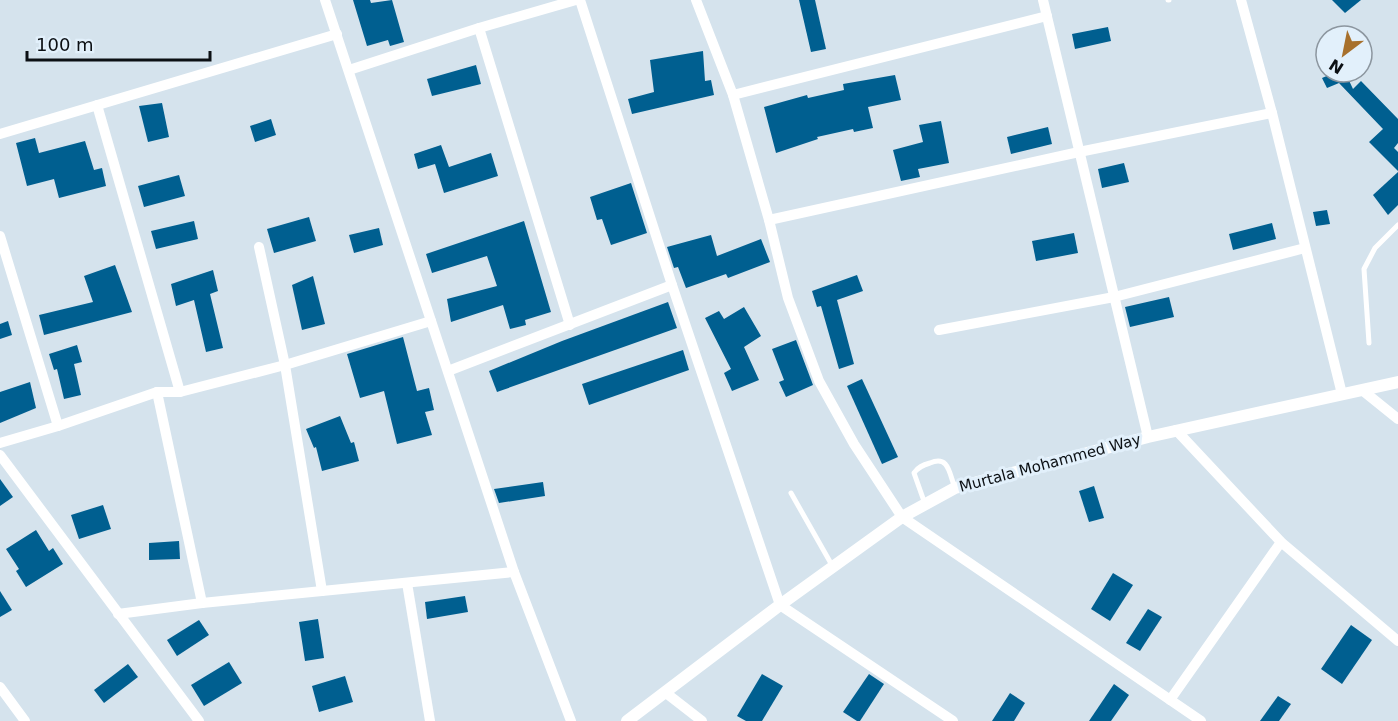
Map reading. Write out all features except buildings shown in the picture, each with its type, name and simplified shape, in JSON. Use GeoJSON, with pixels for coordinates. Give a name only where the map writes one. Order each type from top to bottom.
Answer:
{"type":"FeatureCollection","features":[{"type":"Feature","properties":{"kind":"street"},"geometry":{"type":"LineString","coordinates":[[325,0],[514,572],[572,721]]}},
{"type":"Feature","properties":{"kind":"street"},"geometry":{"type":"LineString","coordinates":[[349,70],[479,28],[578,0],[780,605],[953,721]]}},
{"type":"Feature","properties":{"kind":"street"},"geometry":{"type":"LineString","coordinates":[[696,0],[733,95],[769,220],[788,298],[819,381],[854,444],[902,517],[1201,721]]}},
{"type":"Feature","properties":{"kind":"street"},"geometry":{"type":"LineString","coordinates":[[1043,0],[1148,436]]}},
{"type":"Feature","properties":{"kind":"street"},"geometry":{"type":"LineString","coordinates":[[1241,0],[1272,113],[1342,394]]}},
{"type":"Feature","properties":{"kind":"street"},"geometry":{"type":"LineString","coordinates":[[733,95],[1047,16]]}},
{"type":"Feature","properties":{"kind":"street"},"geometry":{"type":"LineString","coordinates":[[479,28],[570,325]]}},
{"type":"Feature","properties":{"kind":"street"},"geometry":{"type":"LineString","coordinates":[[0,134],[337,34]]}},
{"type":"Feature","properties":{"kind":"street"},"geometry":{"type":"LineString","coordinates":[[97,105],[180,392]]}},
{"type":"Feature","properties":{"kind":"street"},"geometry":{"type":"LineString","coordinates":[[769,220],[1079,152],[1272,113]]}},
{"type":"Feature","properties":{"kind":"street"},"geometry":{"type":"LineString","coordinates":[[0,236],[58,426]]}},
{"type":"Feature","properties":{"kind":"street"},"geometry":{"type":"LineString","coordinates":[[259,247],[285,365],[322,591]]}},
{"type":"Feature","properties":{"kind":"street"},"geometry":{"type":"LineString","coordinates":[[939,330],[1114,297],[1305,248]]}},
{"type":"Feature","properties":{"kind":"street"},"geometry":{"type":"LineString","coordinates":[[448,370],[672,285]]}},
{"type":"Feature","properties":{"kind":"street"},"geometry":{"type":"LineString","coordinates":[[0,443],[157,392],[180,392],[285,365],[431,321]]}},
{"type":"Feature","properties":{"kind":"street","name":"Murtala Mohammed Way"},"geometry":{"type":"LineString","coordinates":[[627,721],[780,605],[902,517],[955,488],[1148,436],[1398,382]]}},
{"type":"Feature","properties":{"kind":"street"},"geometry":{"type":"LineString","coordinates":[[1362,390],[1398,419]]}},
{"type":"Feature","properties":{"kind":"street"},"geometry":{"type":"LineString","coordinates":[[157,392],[202,603]]}},
{"type":"Feature","properties":{"kind":"street"},"geometry":{"type":"LineString","coordinates":[[1176,430],[1281,542],[1398,641]]}},
{"type":"Feature","properties":{"kind":"street"},"geometry":{"type":"LineString","coordinates":[[0,455],[199,721]]}},
{"type":"Feature","properties":{"kind":"street"},"geometry":{"type":"LineString","coordinates":[[1170,700],[1281,542]]}},
{"type":"Feature","properties":{"kind":"street"},"geometry":{"type":"LineString","coordinates":[[118,614],[202,603],[514,572]]}},
{"type":"Feature","properties":{"kind":"street"},"geometry":{"type":"LineString","coordinates":[[407,583],[430,721]]}},
{"type":"Feature","properties":{"kind":"street"},"geometry":{"type":"LineString","coordinates":[[0,687],[25,721]]}},
{"type":"Feature","properties":{"kind":"street"},"geometry":{"type":"LineString","coordinates":[[666,693],[702,721]]}},
{"type":"Feature","properties":{"kind":"lane"},"geometry":{"type":"LineString","coordinates":[[1369,343],[1364,269],[1375,248],[1398,225]]}},
{"type":"Feature","properties":{"kind":"lane"},"geometry":{"type":"LineString","coordinates":[[925,504],[914,473],[918,467],[943,460],[955,488]]}},
{"type":"Feature","properties":{"kind":"lane"},"geometry":{"type":"LineString","coordinates":[[791,493],[833,567]]}}]}
